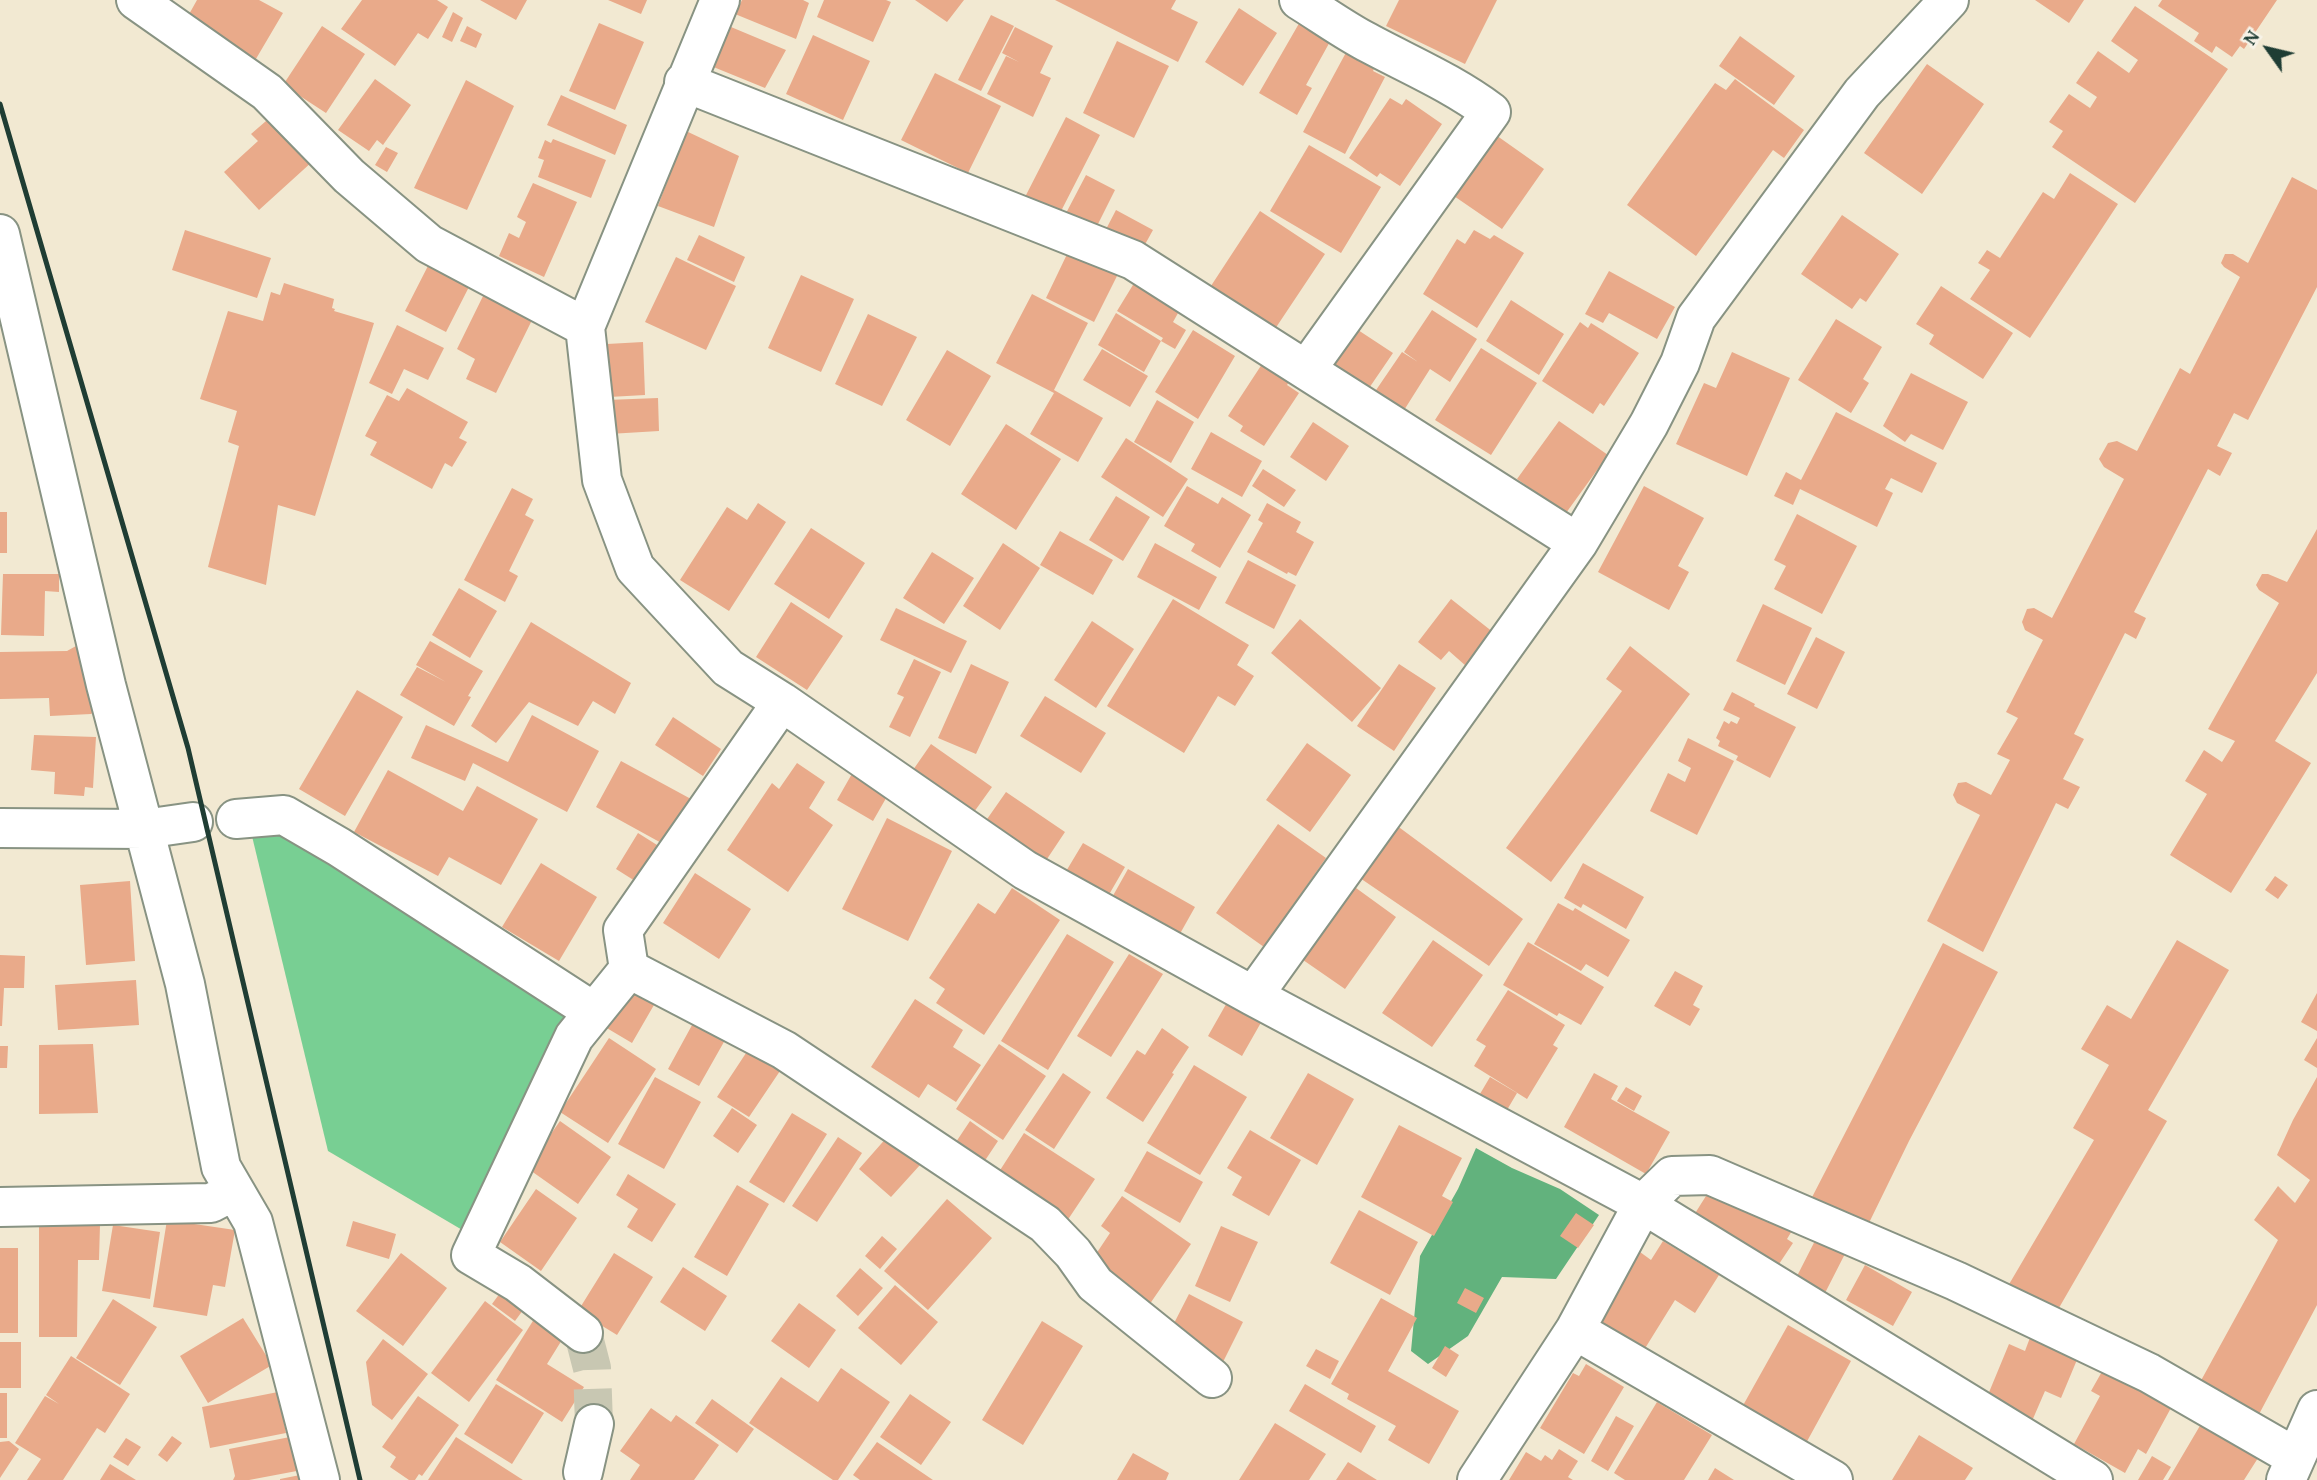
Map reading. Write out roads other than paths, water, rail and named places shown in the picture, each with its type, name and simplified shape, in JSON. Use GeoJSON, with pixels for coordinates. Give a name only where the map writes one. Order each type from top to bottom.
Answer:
{"type":"FeatureCollection","features":[{"type":"Feature","properties":{"kind":"street"},"geometry":{"type":"LineString","coordinates":[[136,0],[267,92],[349,176],[429,244],[585,327]]}},
{"type":"Feature","properties":{"kind":"street"},"geometry":{"type":"LineString","coordinates":[[720,0],[585,327],[602,480],[635,568],[728,668],[782,702],[1025,870],[1253,996],[1643,1204],[2092,1480]]}},
{"type":"Feature","properties":{"kind":"street"},"geometry":{"type":"LineString","coordinates":[[1299,0],[1362,39],[1445,81],[1491,112],[1306,370]]}},
{"type":"Feature","properties":{"kind":"street"},"geometry":{"type":"LineString","coordinates":[[1253,996],[1578,542],[1650,424],[1680,363],[1696,318],[1862,93],[1949,0]]}},
{"type":"Feature","properties":{"kind":"street"},"geometry":{"type":"LineString","coordinates":[[684,82],[1133,260],[1578,542]]}},
{"type":"Feature","properties":{"kind":"street"},"geometry":{"type":"LineString","coordinates":[[0,234],[103,672],[185,984],[221,1167],[253,1222],[320,1480]]}},
{"type":"Feature","properties":{"kind":"street"},"geometry":{"type":"LineString","coordinates":[[583,1333],[518,1283],[471,1255],[574,1037],[629,969],[623,930],[782,702]]}},
{"type":"Feature","properties":{"kind":"street"},"geometry":{"type":"LineString","coordinates":[[236,819],[284,815],[339,847],[594,1012]]}},
{"type":"Feature","properties":{"kind":"street"},"geometry":{"type":"LineString","coordinates":[[0,828],[144,829],[192,822]]}},
{"type":"Feature","properties":{"kind":"street"},"geometry":{"type":"LineString","coordinates":[[629,969],[785,1050],[1045,1224],[1073,1252],[1095,1284],[1212,1378]]}},
{"type":"Feature","properties":{"kind":"street"},"geometry":{"type":"LineString","coordinates":[[1477,1480],[1575,1330],[1643,1204],[1672,1176],[1710,1175],[1956,1281],[2149,1373],[2290,1469],[2317,1410]]}},
{"type":"Feature","properties":{"kind":"street"},"geometry":{"type":"LineString","coordinates":[[0,1207],[211,1203],[234,1191]]}},
{"type":"Feature","properties":{"kind":"street"},"geometry":{"type":"LineString","coordinates":[[1575,1330],[1833,1480]]}},
{"type":"Feature","properties":{"kind":"street"},"geometry":{"type":"LineString","coordinates":[[585,1477],[594,1423]]}},
{"type":"Feature","properties":{"kind":"tunnel"},"geometry":{"type":"LineString","coordinates":[[583,1333],[592,1368],[594,1424]]}},
{"type":"Feature","properties":{"kind":"railway"},"geometry":{"type":"LineString","coordinates":[[0,104],[188,748],[360,1480]]}}]}
